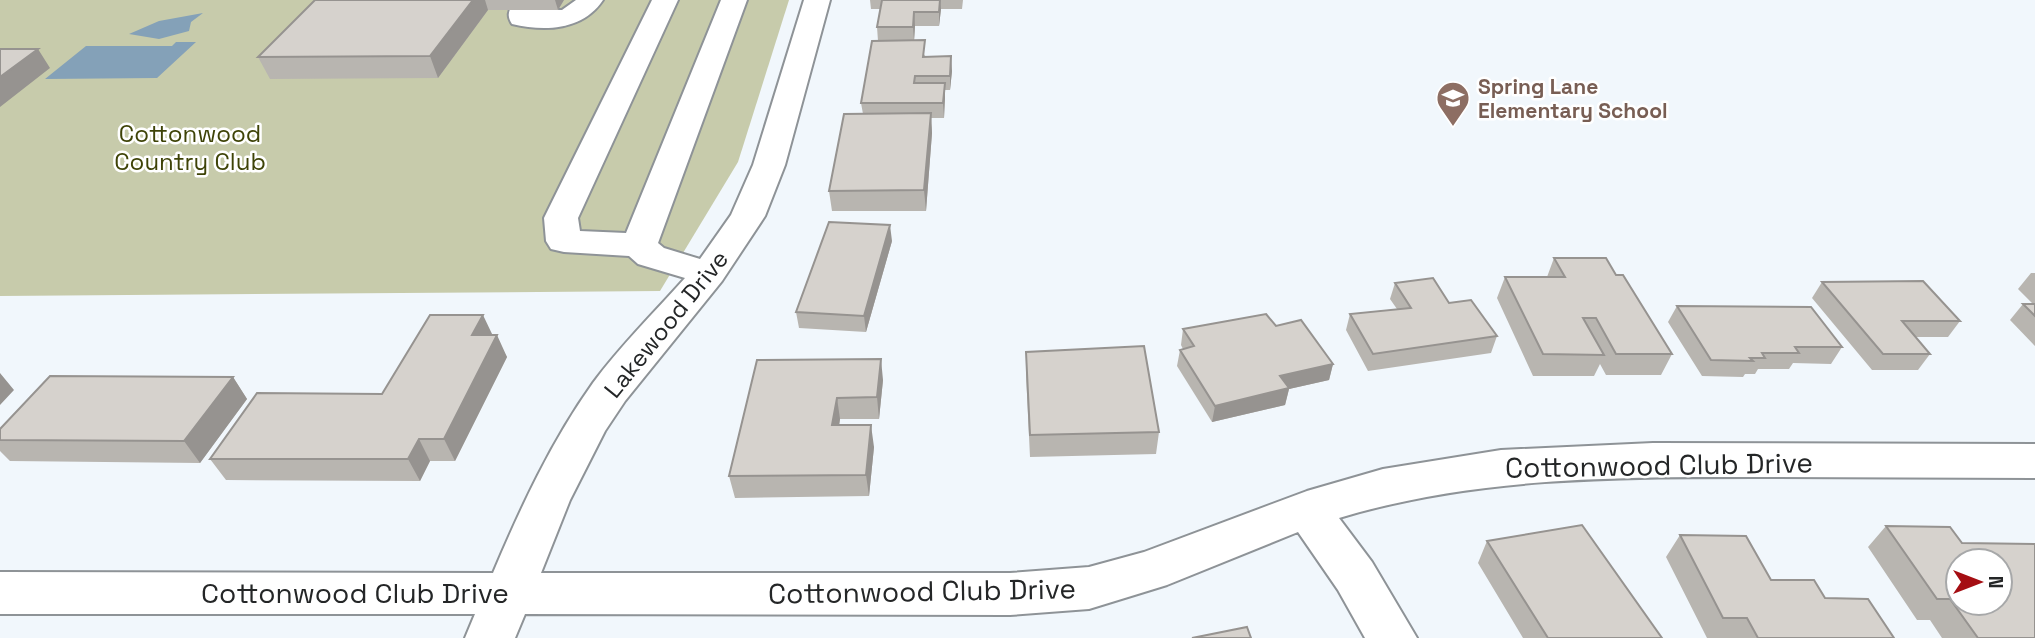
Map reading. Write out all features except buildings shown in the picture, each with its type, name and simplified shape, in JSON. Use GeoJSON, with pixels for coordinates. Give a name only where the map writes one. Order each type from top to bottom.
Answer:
{"type":"FeatureCollection","features":[{"type":"Feature","properties":{"kind":"street"},"geometry":{"type":"LineString","coordinates":[[522,10],[522,18],[573,18],[582,13],[590,0]]}},
{"type":"Feature","properties":{"kind":"street"},"geometry":{"type":"LineString","coordinates":[[665,0],[561,218],[564,242],[639,245],[651,256],[709,273]]}},
{"type":"Feature","properties":{"kind":"street"},"geometry":{"type":"LineString","coordinates":[[639,245],[734,0]]}},
{"type":"Feature","properties":{"kind":"street","name":"Lakewood Drive"},"geometry":{"type":"LineString","coordinates":[[490,638],[547,500],[588,424],[610,391],[709,273],[748,216],[760,190],[817,0]]}},
{"type":"Feature","properties":{"kind":"street","name":"Cottonwood Club Drive"},"geometry":{"type":"LineString","coordinates":[[0,593],[1010,594],[1089,588],[1150,571],[1307,509],[1383,486],[1501,467],[1575,462],[2035,461]]}},
{"type":"Feature","properties":{"kind":"street"},"geometry":{"type":"LineString","coordinates":[[1307,509],[1355,576],[1392,638]]}},
{"type":"Feature","properties":{"kind":"green space","name":"Cottonwood Country Club"},"geometry":{"type":"Polygon","coordinates":[[[0,0],[789,0],[738,162],[660,291],[0,296],[0,0]]]}},
{"type":"Feature","properties":{"kind":"water"},"geometry":{"type":"Polygon","coordinates":[[[203,13],[191,22],[189,31],[159,39],[129,34],[159,21],[203,13]]]}},
{"type":"Feature","properties":{"kind":"water"},"geometry":{"type":"Polygon","coordinates":[[[176,42],[196,42],[157,78],[45,79],[86,46],[172,46],[176,42]]]}},
{"type":"Feature","properties":{"kind":"place","name":"Spring Lane Elementary School"},"geometry":{"type":"Point","coordinates":[1453,128]}}]}
